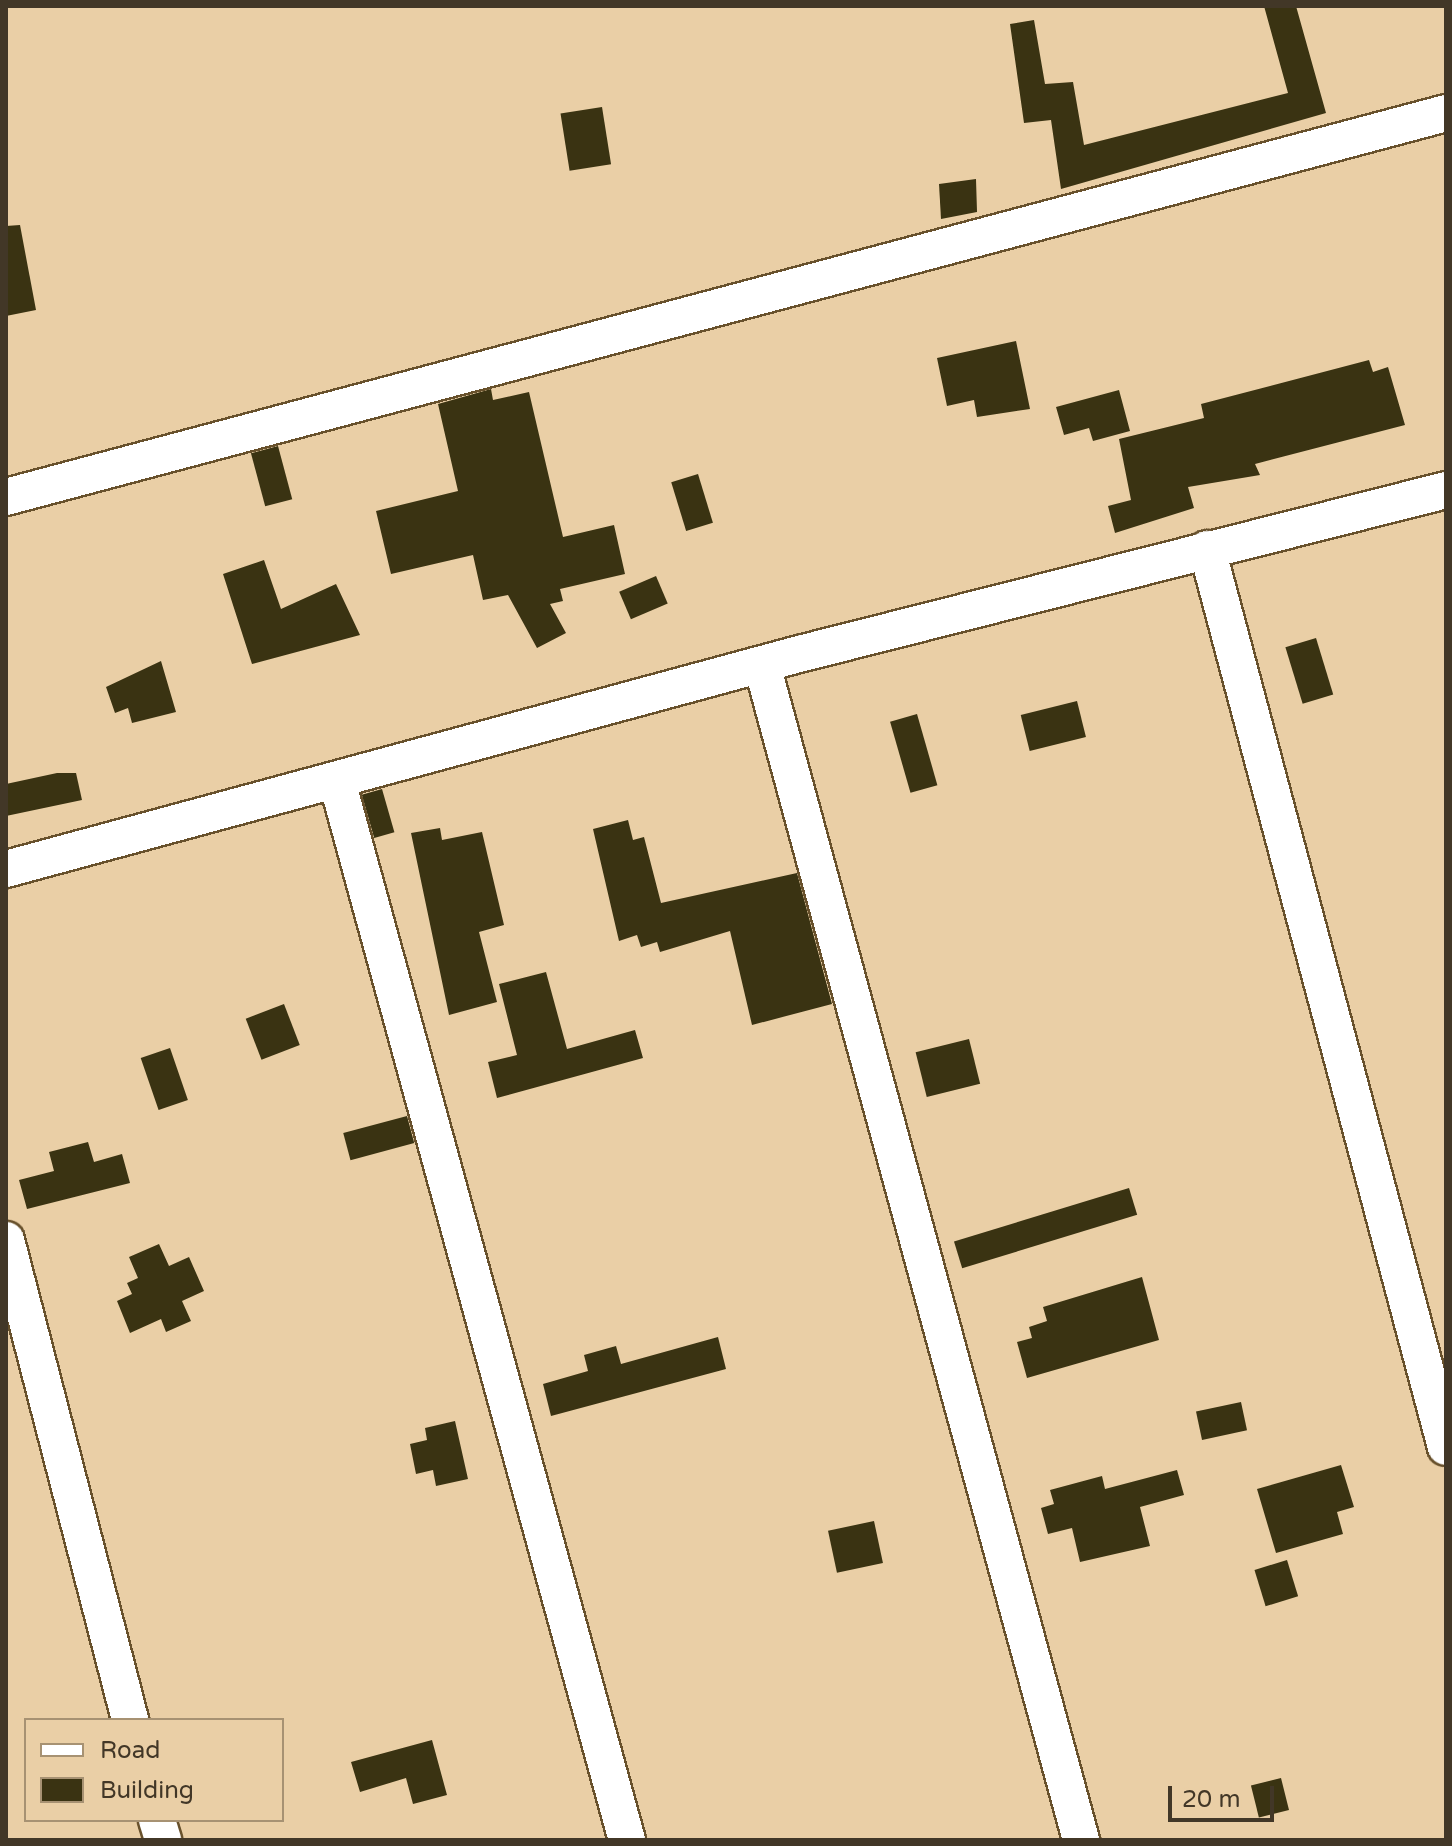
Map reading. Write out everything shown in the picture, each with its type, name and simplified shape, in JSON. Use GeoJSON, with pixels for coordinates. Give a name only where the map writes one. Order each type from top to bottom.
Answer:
{"type":"FeatureCollection","features":[{"type":"Feature","properties":{"kind":"street"},"geometry":{"type":"LineString","coordinates":[[6,497],[1446,113]]}},
{"type":"Feature","properties":{"kind":"street"},"geometry":{"type":"LineString","coordinates":[[6,869],[762,665],[1446,490]]}},
{"type":"Feature","properties":{"kind":"street"},"geometry":{"type":"LineString","coordinates":[[1207,549],[1446,1447]]}},
{"type":"Feature","properties":{"kind":"street"},"geometry":{"type":"LineString","coordinates":[[762,665],[1081,1840]]}},
{"type":"Feature","properties":{"kind":"street"},"geometry":{"type":"LineString","coordinates":[[337,781],[627,1840]]}},
{"type":"Feature","properties":{"kind":"street"},"geometry":{"type":"LineString","coordinates":[[6,1240],[129,1718]]}},
{"type":"Feature","properties":{"kind":"building"},"geometry":{"type":"Polygon","coordinates":[[[1264,6],[1296,6],[1326,113],[1061,189],[1051,120],[1024,123],[1010,24],[1034,20],[1045,84],[1073,82],[1084,145],[1288,93],[1264,6]]]}},
{"type":"Feature","properties":{"kind":"building"},"geometry":{"type":"Polygon","coordinates":[[[602,107],[611,164],[570,171],[561,114],[602,107]]]}},
{"type":"Feature","properties":{"kind":"building"},"geometry":{"type":"Polygon","coordinates":[[[976,179],[977,212],[941,219],[939,184],[976,179]]]}},
{"type":"Feature","properties":{"kind":"building"},"geometry":{"type":"Polygon","coordinates":[[[20,225],[36,310],[6,316],[6,226],[20,225]]]}},
{"type":"Feature","properties":{"kind":"building"},"geometry":{"type":"Polygon","coordinates":[[[1016,341],[1030,409],[977,417],[974,400],[947,406],[937,358],[1016,341]]]}},
{"type":"Feature","properties":{"kind":"building"},"geometry":{"type":"Polygon","coordinates":[[[1369,360],[1373,372],[1388,367],[1405,425],[1255,464],[1260,475],[1188,487],[1194,508],[1115,533],[1108,506],[1131,500],[1119,439],[1204,418],[1201,404],[1369,360]]]}},
{"type":"Feature","properties":{"kind":"building"},"geometry":{"type":"Polygon","coordinates":[[[491,389],[493,400],[529,392],[563,537],[614,525],[625,574],[560,589],[563,601],[550,604],[566,633],[537,648],[508,595],[483,600],[473,555],[391,574],[376,511],[458,491],[438,404],[491,389]]]}},
{"type":"Feature","properties":{"kind":"building"},"geometry":{"type":"Polygon","coordinates":[[[1119,390],[1130,431],[1093,441],[1089,428],[1064,435],[1056,407],[1119,390]]]}},
{"type":"Feature","properties":{"kind":"building"},"geometry":{"type":"Polygon","coordinates":[[[278,446],[292,499],[265,506],[251,453],[278,446]]]}},
{"type":"Feature","properties":{"kind":"building"},"geometry":{"type":"Polygon","coordinates":[[[698,474],[713,523],[686,531],[671,482],[698,474]]]}},
{"type":"Feature","properties":{"kind":"building"},"geometry":{"type":"Polygon","coordinates":[[[264,560],[281,609],[336,584],[360,635],[252,664],[223,574],[264,560]]]}},
{"type":"Feature","properties":{"kind":"building"},"geometry":{"type":"Polygon","coordinates":[[[656,576],[668,604],[631,619],[619,592],[656,576]]]}},
{"type":"Feature","properties":{"kind":"building"},"geometry":{"type":"Polygon","coordinates":[[[1316,638],[1333,694],[1303,704],[1285,647],[1316,638]]]}},
{"type":"Feature","properties":{"kind":"building"},"geometry":{"type":"Polygon","coordinates":[[[161,661],[176,712],[132,723],[128,708],[115,713],[106,687],[161,661]]]}},
{"type":"Feature","properties":{"kind":"building"},"geometry":{"type":"Polygon","coordinates":[[[1077,701],[1086,737],[1030,751],[1021,715],[1077,701]]]}},
{"type":"Feature","properties":{"kind":"building"},"geometry":{"type":"Polygon","coordinates":[[[917,714],[937,785],[910,793],[890,722],[917,714]]]}},
{"type":"Feature","properties":{"kind":"building"},"geometry":{"type":"Polygon","coordinates":[[[57,773],[76,773],[82,800],[6,816],[6,784],[57,773]]]}},
{"type":"Feature","properties":{"kind":"building"},"geometry":{"type":"Polygon","coordinates":[[[382,789],[394,832],[374,838],[362,795],[382,789]]]}},
{"type":"Feature","properties":{"kind":"building"},"geometry":{"type":"Polygon","coordinates":[[[628,820],[633,840],[644,837],[661,903],[797,873],[832,1004],[752,1025],[730,931],[660,952],[657,942],[641,947],[637,935],[619,941],[593,829],[628,820]]]}},
{"type":"Feature","properties":{"kind":"building"},"geometry":{"type":"Polygon","coordinates":[[[440,828],[442,840],[482,832],[504,925],[479,932],[497,1002],[449,1015],[411,833],[440,828]]]}},
{"type":"Feature","properties":{"kind":"building"},"geometry":{"type":"Polygon","coordinates":[[[546,972],[567,1049],[635,1030],[643,1058],[497,1098],[488,1062],[517,1055],[499,984],[546,972]]]}},
{"type":"Feature","properties":{"kind":"building"},"geometry":{"type":"Polygon","coordinates":[[[284,1004],[300,1045],[261,1060],[246,1019],[284,1004]]]}},
{"type":"Feature","properties":{"kind":"building"},"geometry":{"type":"Polygon","coordinates":[[[969,1039],[980,1084],[927,1097],[916,1052],[969,1039]]]}},
{"type":"Feature","properties":{"kind":"building"},"geometry":{"type":"Polygon","coordinates":[[[170,1048],[188,1100],[159,1110],[141,1058],[170,1048]]]}},
{"type":"Feature","properties":{"kind":"building"},"geometry":{"type":"Polygon","coordinates":[[[407,1116],[414,1143],[350,1160],[343,1133],[407,1116]]]}},
{"type":"Feature","properties":{"kind":"building"},"geometry":{"type":"Polygon","coordinates":[[[88,1142],[94,1162],[122,1154],[130,1183],[27,1209],[19,1180],[54,1171],[49,1152],[88,1142]]]}},
{"type":"Feature","properties":{"kind":"building"},"geometry":{"type":"Polygon","coordinates":[[[1129,1188],[1137,1215],[962,1268],[954,1242],[1129,1188]]]}},
{"type":"Feature","properties":{"kind":"building"},"geometry":{"type":"Polygon","coordinates":[[[159,1244],[169,1266],[189,1257],[204,1291],[182,1301],[191,1321],[166,1332],[161,1319],[130,1333],[117,1301],[132,1294],[127,1283],[138,1278],[129,1257],[159,1244]]]}},
{"type":"Feature","properties":{"kind":"building"},"geometry":{"type":"Polygon","coordinates":[[[1142,1277],[1159,1340],[1027,1378],[1017,1342],[1032,1338],[1029,1327],[1047,1321],[1043,1307],[1142,1277]]]}},
{"type":"Feature","properties":{"kind":"building"},"geometry":{"type":"Polygon","coordinates":[[[718,1337],[726,1369],[551,1416],[543,1384],[588,1371],[584,1355],[616,1346],[621,1364],[718,1337]]]}},
{"type":"Feature","properties":{"kind":"building"},"geometry":{"type":"Polygon","coordinates":[[[1241,1402],[1247,1430],[1202,1440],[1196,1412],[1241,1402]]]}},
{"type":"Feature","properties":{"kind":"building"},"geometry":{"type":"Polygon","coordinates":[[[455,1421],[468,1479],[436,1486],[433,1470],[416,1474],[410,1444],[427,1440],[425,1428],[455,1421]]]}},
{"type":"Feature","properties":{"kind":"building"},"geometry":{"type":"Polygon","coordinates":[[[1341,1465],[1354,1507],[1337,1512],[1343,1534],[1276,1553],[1257,1489],[1341,1465]]]}},
{"type":"Feature","properties":{"kind":"building"},"geometry":{"type":"Polygon","coordinates":[[[1177,1470],[1184,1495],[1140,1507],[1150,1546],[1080,1562],[1072,1528],[1048,1534],[1041,1508],[1054,1504],[1050,1490],[1102,1476],[1105,1489],[1177,1470]]]}},
{"type":"Feature","properties":{"kind":"building"},"geometry":{"type":"Polygon","coordinates":[[[874,1521],[883,1563],[837,1573],[828,1531],[874,1521]]]}},
{"type":"Feature","properties":{"kind":"building"},"geometry":{"type":"Polygon","coordinates":[[[1287,1560],[1298,1596],[1266,1606],[1254,1570],[1287,1560]]]}},
{"type":"Feature","properties":{"kind":"building"},"geometry":{"type":"Polygon","coordinates":[[[432,1740],[447,1795],[413,1804],[406,1778],[360,1792],[351,1762],[432,1740]]]}},
{"type":"Feature","properties":{"kind":"building"},"geometry":{"type":"Polygon","coordinates":[[[1281,1778],[1289,1810],[1259,1818],[1251,1785],[1281,1778]]]}}]}
